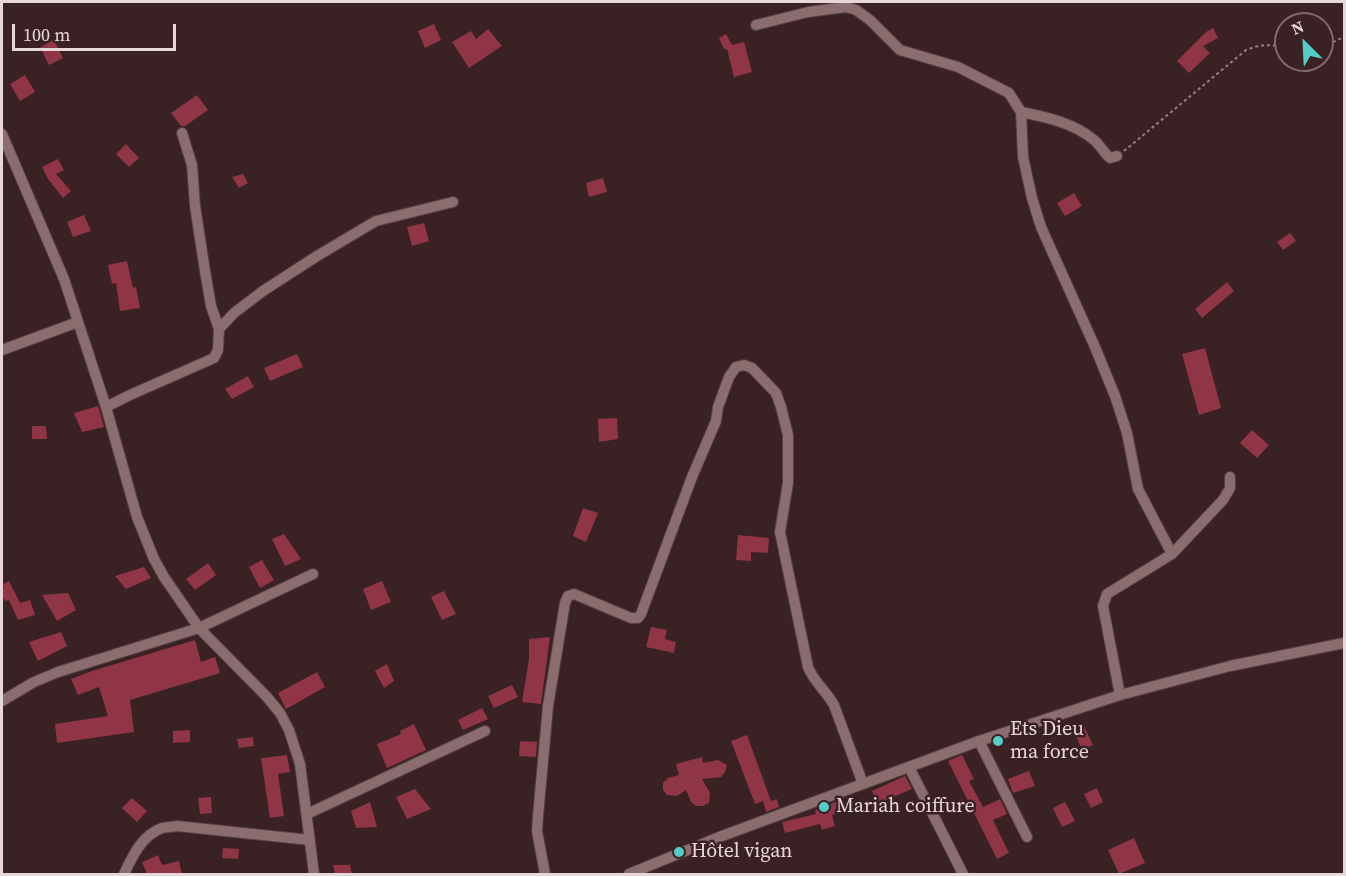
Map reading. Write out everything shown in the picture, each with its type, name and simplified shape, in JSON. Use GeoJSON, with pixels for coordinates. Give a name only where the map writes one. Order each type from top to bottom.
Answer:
{"type":"FeatureCollection","features":[{"type":"Feature","properties":{"kind":"street"},"geometry":{"type":"LineString","coordinates":[[756,25],[814,6],[846,4],[870,20],[900,50],[958,68],[1009,93],[1021,112],[1023,157],[1041,227],[1115,396],[1127,433],[1138,489],[1172,554]]}},
{"type":"Feature","properties":{"kind":"street"},"geometry":{"type":"LineString","coordinates":[[1021,112],[1072,126],[1097,143],[1110,158],[1117,156]]}},
{"type":"Feature","properties":{"kind":"street"},"geometry":{"type":"LineString","coordinates":[[106,407],[130,394],[214,358],[218,350],[219,329],[205,271],[195,206],[192,165],[182,133]]}},
{"type":"Feature","properties":{"kind":"street"},"geometry":{"type":"LineString","coordinates":[[2,134],[64,279],[106,407],[144,538],[164,578],[199,628],[280,713],[296,746],[314,874]]}},
{"type":"Feature","properties":{"kind":"street"},"geometry":{"type":"LineString","coordinates":[[219,329],[234,313],[263,291],[363,228],[391,216],[453,202]]}},
{"type":"Feature","properties":{"kind":"street"},"geometry":{"type":"LineString","coordinates":[[2,350],[78,322]]}},
{"type":"Feature","properties":{"kind":"street"},"geometry":{"type":"LineString","coordinates":[[545,874],[537,831],[538,816],[548,706],[565,603],[568,596],[574,594],[631,618],[638,618],[641,614],[692,477],[716,421],[718,407],[729,377],[736,367],[744,365],[752,368],[776,393],[781,407],[788,435],[788,483],[780,532],[808,667],[812,678],[834,705],[863,784]]}},
{"type":"Feature","properties":{"kind":"street"},"geometry":{"type":"LineString","coordinates":[[1120,695],[1103,606],[1107,594],[1172,554],[1223,500],[1230,488],[1230,477]]}},
{"type":"Feature","properties":{"kind":"street"},"geometry":{"type":"LineString","coordinates":[[2,701],[24,687],[58,672],[199,628],[313,574]]}},
{"type":"Feature","properties":{"kind":"street"},"geometry":{"type":"LineString","coordinates":[[629,874],[722,836],[979,741],[1120,695],[1230,666],[1344,643]]}},
{"type":"Feature","properties":{"kind":"street"},"geometry":{"type":"LineString","coordinates":[[307,814],[485,731]]}},
{"type":"Feature","properties":{"kind":"street"},"geometry":{"type":"LineString","coordinates":[[979,741],[1028,837]]}},
{"type":"Feature","properties":{"kind":"street"},"geometry":{"type":"LineString","coordinates":[[909,767],[963,874]]}},
{"type":"Feature","properties":{"kind":"street"},"geometry":{"type":"LineString","coordinates":[[124,874],[133,855],[147,838],[162,828],[177,826],[310,840]]}},
{"type":"Feature","properties":{"kind":"path"},"geometry":{"type":"LineString","coordinates":[[1117,156],[1246,50],[1261,44],[1274,45]]}},
{"type":"Feature","properties":{"kind":"building"},"geometry":{"type":"Polygon","coordinates":[[[434,24],[441,40],[425,48],[418,31],[434,24]]]}},
{"type":"Feature","properties":{"kind":"building"},"geometry":{"type":"Polygon","coordinates":[[[1213,28],[1218,38],[1203,46],[1210,53],[1189,73],[1177,61],[1213,28]]]}},
{"type":"Feature","properties":{"kind":"building"},"geometry":{"type":"Polygon","coordinates":[[[488,29],[502,46],[469,68],[452,42],[471,31],[476,39],[488,29]]]}},
{"type":"Feature","properties":{"kind":"building"},"geometry":{"type":"Polygon","coordinates":[[[726,34],[732,45],[744,42],[752,72],[734,77],[727,49],[724,49],[719,38],[726,34]]]}},
{"type":"Feature","properties":{"kind":"building"},"geometry":{"type":"Polygon","coordinates":[[[54,40],[63,58],[49,65],[40,47],[54,40]]]}},
{"type":"Feature","properties":{"kind":"building"},"geometry":{"type":"Polygon","coordinates":[[[25,75],[35,92],[20,101],[10,84],[25,75]]]}},
{"type":"Feature","properties":{"kind":"building"},"geometry":{"type":"Polygon","coordinates":[[[197,95],[208,110],[185,126],[181,126],[171,113],[197,95]]]}},
{"type":"Feature","properties":{"kind":"building"},"geometry":{"type":"Polygon","coordinates":[[[126,144],[139,158],[129,167],[116,154],[126,144]]]}},
{"type":"Feature","properties":{"kind":"building"},"geometry":{"type":"Polygon","coordinates":[[[58,159],[64,170],[56,174],[71,191],[63,198],[42,167],[58,159]]]}},
{"type":"Feature","properties":{"kind":"building"},"geometry":{"type":"Polygon","coordinates":[[[243,174],[248,183],[239,188],[232,177],[243,174]]]}},
{"type":"Feature","properties":{"kind":"building"},"geometry":{"type":"Polygon","coordinates":[[[603,178],[607,192],[589,197],[586,183],[603,178]]]}},
{"type":"Feature","properties":{"kind":"building"},"geometry":{"type":"Polygon","coordinates":[[[1074,193],[1082,206],[1065,216],[1057,203],[1074,193]]]}},
{"type":"Feature","properties":{"kind":"building"},"geometry":{"type":"Polygon","coordinates":[[[84,215],[91,231],[73,237],[67,222],[84,215]]]}},
{"type":"Feature","properties":{"kind":"building"},"geometry":{"type":"Polygon","coordinates":[[[424,223],[429,241],[412,246],[407,227],[424,223]]]}},
{"type":"Feature","properties":{"kind":"building"},"geometry":{"type":"Polygon","coordinates":[[[1290,233],[1296,241],[1283,250],[1277,242],[1290,233]]]}},
{"type":"Feature","properties":{"kind":"building"},"geometry":{"type":"Polygon","coordinates":[[[127,261],[140,308],[120,311],[116,283],[112,284],[108,265],[127,261]]]}},
{"type":"Feature","properties":{"kind":"building"},"geometry":{"type":"Polygon","coordinates":[[[1227,282],[1234,291],[1202,318],[1195,309],[1227,282]]]}},
{"type":"Feature","properties":{"kind":"building"},"geometry":{"type":"Polygon","coordinates":[[[1205,348],[1221,408],[1199,415],[1182,354],[1205,348]]]}},
{"type":"Feature","properties":{"kind":"building"},"geometry":{"type":"Polygon","coordinates":[[[297,354],[303,367],[270,381],[264,368],[297,354]]]}},
{"type":"Feature","properties":{"kind":"building"},"geometry":{"type":"Polygon","coordinates":[[[248,376],[254,387],[232,399],[225,389],[248,376]]]}},
{"type":"Feature","properties":{"kind":"building"},"geometry":{"type":"Polygon","coordinates":[[[98,406],[104,427],[82,432],[74,413],[98,406]]]}},
{"type":"Feature","properties":{"kind":"building"},"geometry":{"type":"Polygon","coordinates":[[[617,418],[618,439],[599,442],[598,419],[617,418]]]}},
{"type":"Feature","properties":{"kind":"building"},"geometry":{"type":"Polygon","coordinates":[[[32,426],[46,426],[47,439],[32,439],[32,426]]]}},
{"type":"Feature","properties":{"kind":"building"},"geometry":{"type":"Polygon","coordinates":[[[1252,430],[1269,445],[1257,458],[1240,443],[1252,430]]]}},
{"type":"Feature","properties":{"kind":"building"},"geometry":{"type":"Polygon","coordinates":[[[583,508],[598,513],[586,542],[573,536],[583,508]]]}},
{"type":"Feature","properties":{"kind":"building"},"geometry":{"type":"Polygon","coordinates":[[[284,534],[301,559],[285,566],[272,539],[284,534]]]}},
{"type":"Feature","properties":{"kind":"building"},"geometry":{"type":"Polygon","coordinates":[[[738,535],[769,538],[768,553],[751,552],[751,561],[736,560],[738,535]]]}},
{"type":"Feature","properties":{"kind":"building"},"geometry":{"type":"Polygon","coordinates":[[[262,560],[274,580],[260,588],[249,567],[262,560]]]}},
{"type":"Feature","properties":{"kind":"building"},"geometry":{"type":"Polygon","coordinates":[[[208,563],[216,575],[195,590],[186,579],[208,563]]]}},
{"type":"Feature","properties":{"kind":"building"},"geometry":{"type":"Polygon","coordinates":[[[144,567],[151,578],[126,589],[115,576],[144,567]]]}},
{"type":"Feature","properties":{"kind":"building"},"geometry":{"type":"Polygon","coordinates":[[[9,581],[20,603],[30,600],[35,615],[18,620],[9,600],[5,601],[2,595],[3,584],[9,581]]]}},
{"type":"Feature","properties":{"kind":"building"},"geometry":{"type":"Polygon","coordinates":[[[382,581],[391,602],[371,610],[363,589],[382,581]]]}},
{"type":"Feature","properties":{"kind":"building"},"geometry":{"type":"Polygon","coordinates":[[[444,591],[456,614],[442,620],[431,597],[444,591]]]}},
{"type":"Feature","properties":{"kind":"building"},"geometry":{"type":"Polygon","coordinates":[[[68,593],[76,610],[57,621],[42,595],[68,593]]]}},
{"type":"Feature","properties":{"kind":"building"},"geometry":{"type":"Polygon","coordinates":[[[651,627],[667,630],[665,639],[676,642],[674,653],[646,647],[651,627]]]}},
{"type":"Feature","properties":{"kind":"building"},"geometry":{"type":"Polygon","coordinates":[[[61,632],[67,646],[38,661],[29,642],[61,632]]]}},
{"type":"Feature","properties":{"kind":"building"},"geometry":{"type":"Polygon","coordinates":[[[550,637],[541,704],[522,702],[529,659],[529,639],[550,637]]]}},
{"type":"Feature","properties":{"kind":"building"},"geometry":{"type":"Polygon","coordinates":[[[195,640],[201,662],[215,657],[220,673],[130,700],[134,732],[57,743],[55,724],[108,716],[99,687],[78,695],[71,679],[195,640]]]}},
{"type":"Feature","properties":{"kind":"building"},"geometry":{"type":"Polygon","coordinates":[[[387,664],[394,681],[384,688],[375,671],[387,664]]]}},
{"type":"Feature","properties":{"kind":"building"},"geometry":{"type":"Polygon","coordinates":[[[317,672],[325,687],[286,709],[278,693],[317,672]]]}},
{"type":"Feature","properties":{"kind":"building"},"geometry":{"type":"Polygon","coordinates":[[[512,685],[518,697],[494,708],[488,696],[512,685]]]}},
{"type":"Feature","properties":{"kind":"building"},"geometry":{"type":"Polygon","coordinates":[[[482,708],[488,719],[463,730],[458,720],[482,708]]]}},
{"type":"Feature","properties":{"kind":"building"},"geometry":{"type":"Polygon","coordinates":[[[414,724],[426,750],[387,768],[377,744],[401,734],[400,731],[414,724]]]}},
{"type":"Feature","properties":{"kind":"building"},"geometry":{"type":"Polygon","coordinates":[[[1084,726],[1093,745],[1082,750],[1074,731],[1084,726]]]}},
{"type":"Feature","properties":{"kind":"building"},"geometry":{"type":"Polygon","coordinates":[[[190,730],[190,742],[173,743],[173,731],[190,730]]]}},
{"type":"Feature","properties":{"kind":"building"},"geometry":{"type":"Polygon","coordinates":[[[747,735],[771,801],[777,799],[779,807],[766,812],[763,801],[755,804],[731,741],[747,735]]]}},
{"type":"Feature","properties":{"kind":"building"},"geometry":{"type":"Polygon","coordinates":[[[253,737],[254,746],[239,748],[237,739],[253,737]]]}},
{"type":"Feature","properties":{"kind":"building"},"geometry":{"type":"Polygon","coordinates":[[[520,741],[537,742],[536,757],[519,756],[520,741]]]}},
{"type":"Feature","properties":{"kind":"building"},"geometry":{"type":"Polygon","coordinates":[[[287,755],[290,772],[278,774],[284,816],[270,818],[261,758],[287,755]]]}},
{"type":"Feature","properties":{"kind":"building"},"geometry":{"type":"Polygon","coordinates":[[[962,755],[974,779],[969,781],[983,807],[1000,799],[1007,814],[993,820],[1009,853],[997,859],[948,761],[962,755]]]}},
{"type":"Feature","properties":{"kind":"building"},"geometry":{"type":"Polygon","coordinates":[[[702,757],[703,763],[718,760],[727,765],[721,777],[702,779],[710,793],[709,803],[696,806],[691,802],[686,790],[677,796],[667,795],[663,790],[663,783],[668,778],[679,775],[676,764],[702,757]]]}},
{"type":"Feature","properties":{"kind":"building"},"geometry":{"type":"Polygon","coordinates":[[[1029,771],[1035,786],[1013,793],[1008,779],[1029,771]]]}},
{"type":"Feature","properties":{"kind":"building"},"geometry":{"type":"Polygon","coordinates":[[[905,776],[912,789],[877,804],[872,791],[905,776]]]}},
{"type":"Feature","properties":{"kind":"building"},"geometry":{"type":"Polygon","coordinates":[[[1097,788],[1103,802],[1091,808],[1084,794],[1097,788]]]}},
{"type":"Feature","properties":{"kind":"building"},"geometry":{"type":"Polygon","coordinates":[[[415,789],[431,809],[407,819],[396,797],[415,789]]]}},
{"type":"Feature","properties":{"kind":"building"},"geometry":{"type":"Polygon","coordinates":[[[211,797],[212,813],[200,814],[198,798],[211,797]]]}},
{"type":"Feature","properties":{"kind":"building"},"geometry":{"type":"Polygon","coordinates":[[[132,798],[147,811],[137,822],[122,808],[132,798]]]}},
{"type":"Feature","properties":{"kind":"building"},"geometry":{"type":"Polygon","coordinates":[[[838,801],[842,812],[832,815],[835,826],[822,830],[820,824],[785,833],[782,822],[816,814],[815,810],[838,801]]]}},
{"type":"Feature","properties":{"kind":"building"},"geometry":{"type":"Polygon","coordinates":[[[370,802],[377,827],[356,828],[351,811],[370,802]]]}},
{"type":"Feature","properties":{"kind":"building"},"geometry":{"type":"Polygon","coordinates":[[[1065,802],[1075,821],[1062,827],[1053,808],[1065,802]]]}},
{"type":"Feature","properties":{"kind":"building"},"geometry":{"type":"Polygon","coordinates":[[[1134,838],[1145,863],[1119,874],[1108,850],[1134,838]]]}},
{"type":"Feature","properties":{"kind":"building"},"geometry":{"type":"Polygon","coordinates":[[[223,848],[239,849],[238,859],[222,858],[223,848]]]}},
{"type":"Feature","properties":{"kind":"building"},"geometry":{"type":"Polygon","coordinates":[[[158,855],[162,865],[179,861],[182,874],[147,874],[142,862],[158,855]]]}},
{"type":"Feature","properties":{"kind":"building"},"geometry":{"type":"Polygon","coordinates":[[[333,865],[350,865],[352,874],[335,874],[333,865]]]}},
{"type":"Feature","properties":{"kind":"place","name":"Ets Dieu ma force"},"geometry":{"type":"Point","coordinates":[998,741]}},
{"type":"Feature","properties":{"kind":"place","name":"Mariah coiffure"},"geometry":{"type":"Point","coordinates":[824,807]}},
{"type":"Feature","properties":{"kind":"place","name":"Hôtel vigan"},"geometry":{"type":"Point","coordinates":[679,852]}}]}
